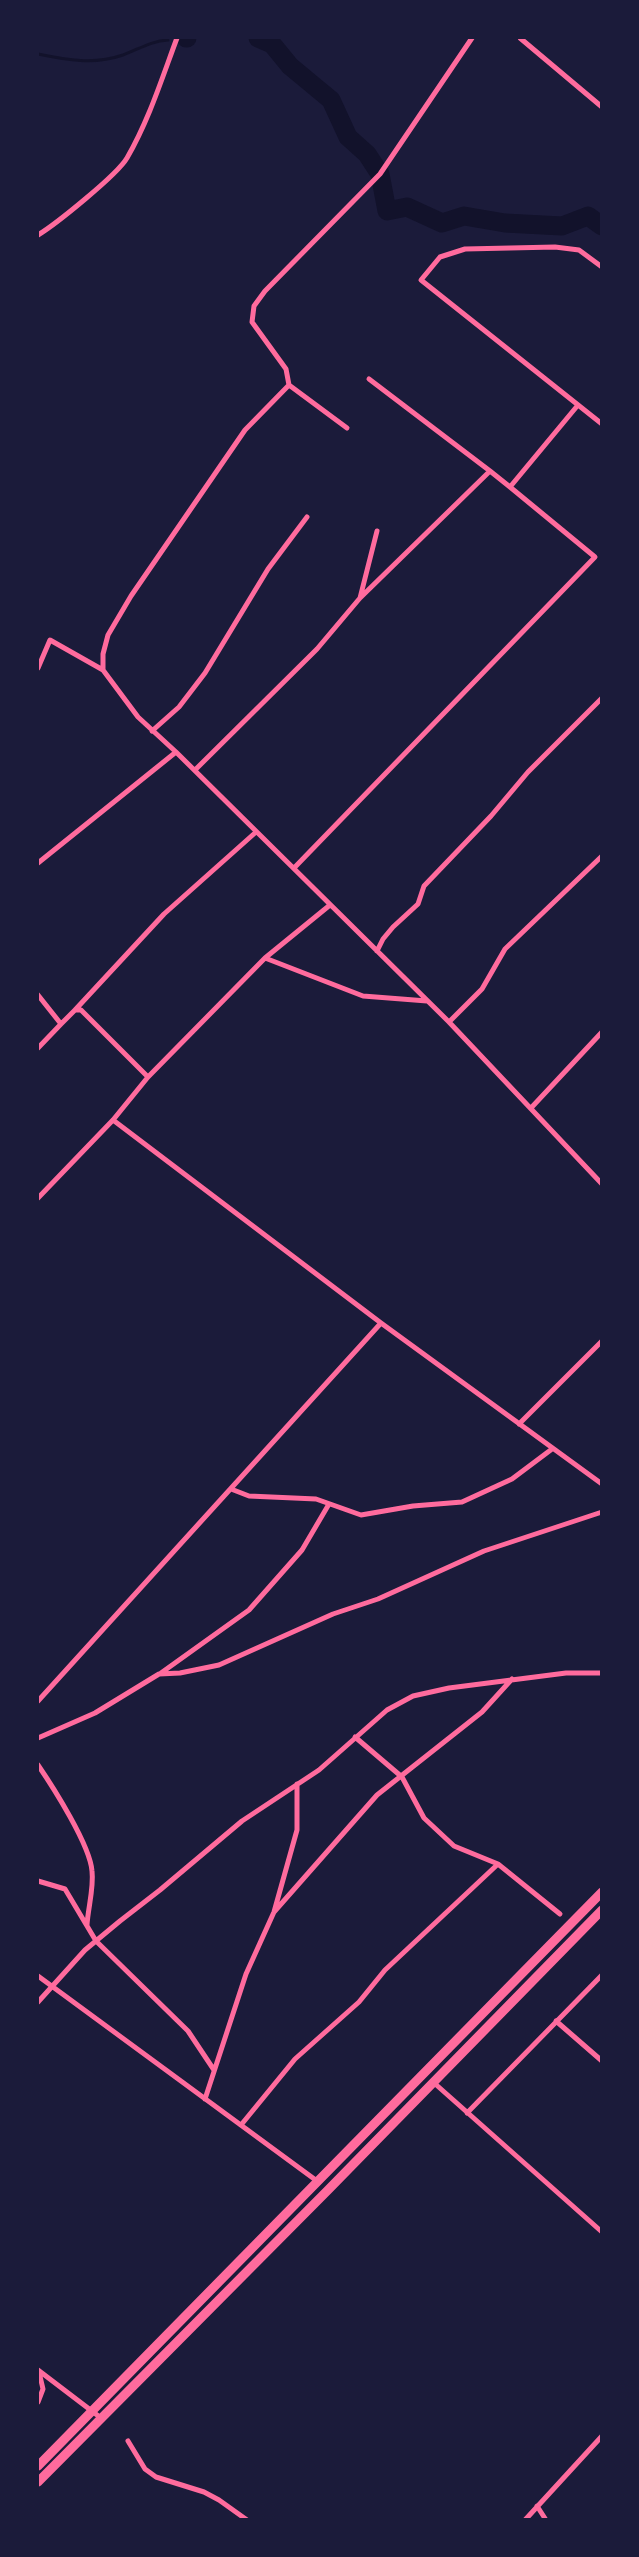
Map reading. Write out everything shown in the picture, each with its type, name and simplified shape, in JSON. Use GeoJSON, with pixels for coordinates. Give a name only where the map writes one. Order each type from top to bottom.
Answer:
{"type":"FeatureCollection","features":[{"type":"Feature","properties":{"kind":"main road"},"geometry":{"type":"LineString","coordinates":[[38,2466],[602,1892]]}},
{"type":"Feature","properties":{"kind":"main road"},"geometry":{"type":"LineString","coordinates":[[38,2482],[602,1910]]}},
{"type":"Feature","properties":{"kind":"street"},"geometry":{"type":"LineString","coordinates":[[38,235],[94,190],[126,159],[149,112],[177,38]]}},
{"type":"Feature","properties":{"kind":"street"},"geometry":{"type":"LineString","coordinates":[[347,428],[289,385],[286,369],[252,322],[254,306],[264,291],[380,174],[472,38]]}},
{"type":"Feature","properties":{"kind":"street"},"geometry":{"type":"LineString","coordinates":[[520,38],[602,108]]}},
{"type":"Feature","properties":{"kind":"street"},"geometry":{"type":"LineString","coordinates":[[602,266],[579,250],[555,247],[465,249],[440,257],[421,280],[473,324],[602,424]]}},
{"type":"Feature","properties":{"kind":"street"},"geometry":{"type":"LineString","coordinates":[[295,867],[595,557],[490,471],[369,379]]}},
{"type":"Feature","properties":{"kind":"street"},"geometry":{"type":"LineString","coordinates":[[103,670],[103,654],[108,635],[131,596],[245,430],[289,385]]}},
{"type":"Feature","properties":{"kind":"street"},"geometry":{"type":"LineString","coordinates":[[510,487],[578,405]]}},
{"type":"Feature","properties":{"kind":"street"},"geometry":{"type":"LineString","coordinates":[[196,770],[317,649],[360,598],[490,471]]}},
{"type":"Feature","properties":{"kind":"street"},"geometry":{"type":"LineString","coordinates":[[152,730],[179,707],[205,673],[268,569],[307,517]]}},
{"type":"Feature","properties":{"kind":"street"},"geometry":{"type":"LineString","coordinates":[[360,598],[377,531]]}},
{"type":"Feature","properties":{"kind":"street"},"geometry":{"type":"LineString","coordinates":[[38,668],[50,640],[103,670],[138,717],[196,770],[256,832],[295,867],[330,905],[449,1022],[602,1184]]}},
{"type":"Feature","properties":{"kind":"street"},"geometry":{"type":"LineString","coordinates":[[377,951],[388,933],[418,904],[424,886],[491,816],[528,772],[602,698]]}},
{"type":"Feature","properties":{"kind":"street"},"geometry":{"type":"LineString","coordinates":[[38,863],[176,752]]}},
{"type":"Feature","properties":{"kind":"street"},"geometry":{"type":"LineString","coordinates":[[38,1048],[164,914],[256,832]]}},
{"type":"Feature","properties":{"kind":"street"},"geometry":{"type":"LineString","coordinates":[[449,1022],[482,989],[505,949],[602,856]]}},
{"type":"Feature","properties":{"kind":"street"},"geometry":{"type":"LineString","coordinates":[[38,1198],[113,1120],[148,1077],[265,958],[330,905]]}},
{"type":"Feature","properties":{"kind":"street"},"geometry":{"type":"LineString","coordinates":[[265,958],[362,996],[427,1001]]}},
{"type":"Feature","properties":{"kind":"street"},"geometry":{"type":"LineString","coordinates":[[38,995],[61,1024]]}},
{"type":"Feature","properties":{"kind":"street"},"geometry":{"type":"LineString","coordinates":[[75,1010],[81,1010],[148,1077]]}},
{"type":"Feature","properties":{"kind":"street"},"geometry":{"type":"LineString","coordinates":[[531,1108],[602,1032]]}},
{"type":"Feature","properties":{"kind":"street"},"geometry":{"type":"LineString","coordinates":[[113,1120],[380,1323],[602,1484]]}},
{"type":"Feature","properties":{"kind":"street"},"geometry":{"type":"LineString","coordinates":[[38,1701],[380,1323]]}},
{"type":"Feature","properties":{"kind":"street"},"geometry":{"type":"LineString","coordinates":[[520,1424],[602,1341]]}},
{"type":"Feature","properties":{"kind":"street"},"geometry":{"type":"LineString","coordinates":[[231,1489],[249,1496],[316,1499],[360,1515],[414,1506],[462,1502],[512,1479],[552,1449]]}},
{"type":"Feature","properties":{"kind":"street"},"geometry":{"type":"LineString","coordinates":[[38,1738],[95,1713],[159,1674],[249,1610],[302,1550],[329,1504]]}},
{"type":"Feature","properties":{"kind":"street"},"geometry":{"type":"LineString","coordinates":[[159,1674],[180,1673],[219,1665],[333,1614],[378,1599],[484,1551],[602,1512]]}},
{"type":"Feature","properties":{"kind":"street"},"geometry":{"type":"LineString","coordinates":[[38,2002],[96,1941],[242,1821],[319,1770],[388,1710],[413,1696],[566,1672],[602,1673]]}},
{"type":"Feature","properties":{"kind":"street"},"geometry":{"type":"LineString","coordinates":[[274,1912],[377,1795],[482,1712],[512,1679]]}},
{"type":"Feature","properties":{"kind":"street"},"geometry":{"type":"LineString","coordinates":[[355,1737],[402,1777],[424,1818],[454,1846],[498,1864],[560,1914]]}},
{"type":"Feature","properties":{"kind":"street"},"geometry":{"type":"LineString","coordinates":[[38,1765],[56,1792],[82,1842],[92,1870],[87,1925]]}},
{"type":"Feature","properties":{"kind":"street"},"geometry":{"type":"LineString","coordinates":[[205,2099],[246,1974],[274,1912],[296,1830],[297,1784]]}},
{"type":"Feature","properties":{"kind":"street"},"geometry":{"type":"LineString","coordinates":[[240,2125],[294,2059],[359,2002],[385,1970],[498,1864]]}},
{"type":"Feature","properties":{"kind":"street"},"geometry":{"type":"LineString","coordinates":[[38,1881],[65,1889],[96,1941],[188,2031],[214,2070]]}},
{"type":"Feature","properties":{"kind":"street"},"geometry":{"type":"LineString","coordinates":[[467,2112],[602,1975]]}},
{"type":"Feature","properties":{"kind":"street"},"geometry":{"type":"LineString","coordinates":[[38,1976],[317,2181]]}},
{"type":"Feature","properties":{"kind":"street"},"geometry":{"type":"LineString","coordinates":[[556,2021],[602,2061]]}},
{"type":"Feature","properties":{"kind":"street"},"geometry":{"type":"LineString","coordinates":[[433,2082],[602,2232]]}},
{"type":"Feature","properties":{"kind":"street"},"geometry":{"type":"LineString","coordinates":[[38,2371],[101,2418]]}},
{"type":"Feature","properties":{"kind":"street"},"geometry":{"type":"LineString","coordinates":[[38,2371],[43,2389],[38,2402]]}},
{"type":"Feature","properties":{"kind":"street"},"geometry":{"type":"LineString","coordinates":[[525,2520],[602,2436]]}},
{"type":"Feature","properties":{"kind":"street"},"geometry":{"type":"LineString","coordinates":[[128,2441],[145,2469],[156,2477],[204,2492],[247,2520]]}},
{"type":"Feature","properties":{"kind":"street"},"geometry":{"type":"LineString","coordinates":[[537,2506],[546,2520]]}},
{"type":"Feature","properties":{"kind":"waterway"},"geometry":{"type":"LineString","coordinates":[[258,38],[272,44],[290,66],[331,100],[348,137],[367,154],[380,174],[387,211],[407,207],[442,223],[464,216],[505,223],[562,226],[588,216],[602,226]]}},
{"type":"Feature","properties":{"kind":"waterway"},"geometry":{"type":"LineString","coordinates":[[38,54],[70,60],[102,60],[123,55],[156,42],[168,40]]}}]}
